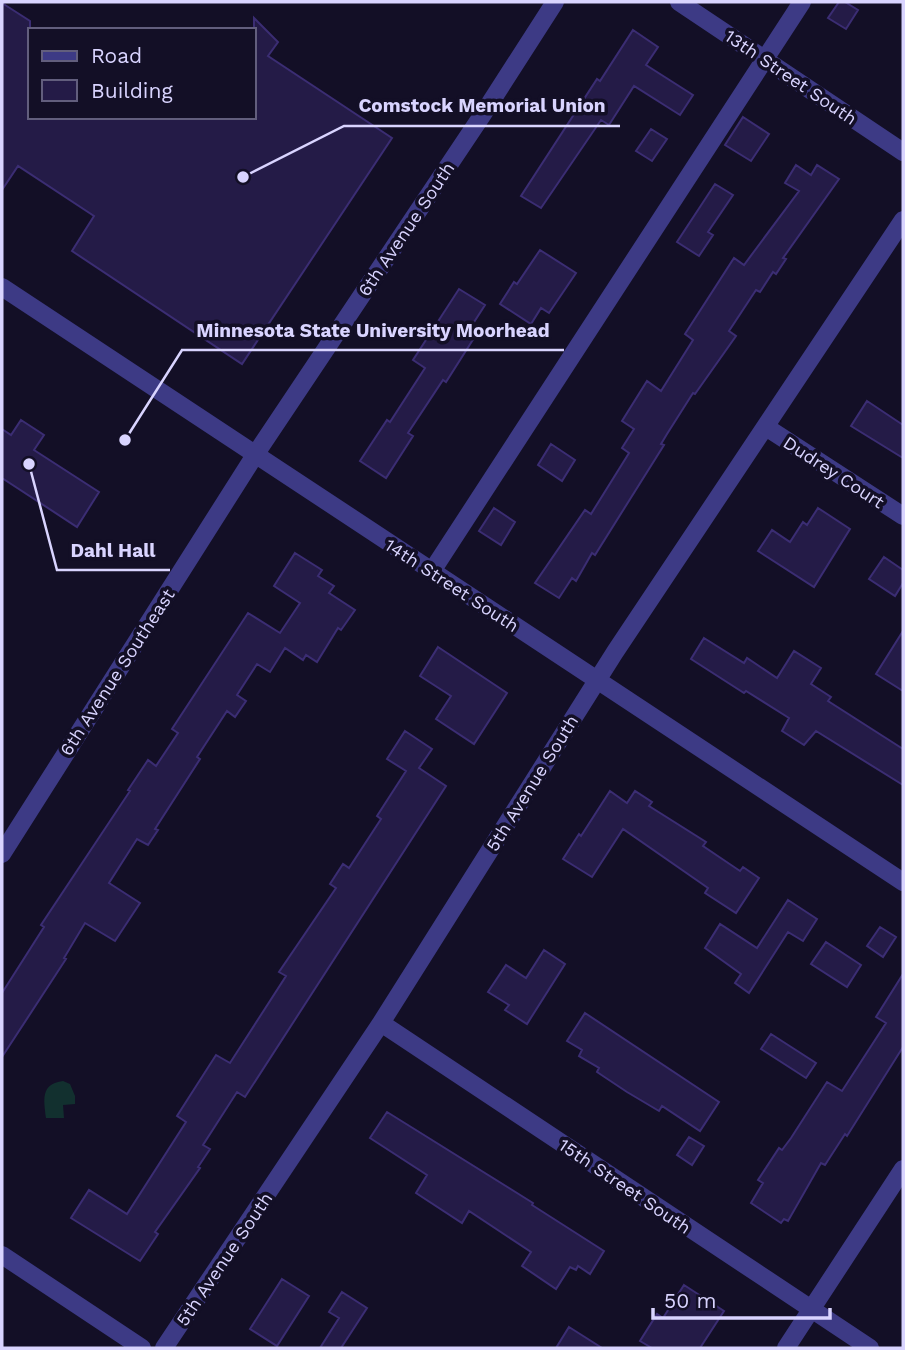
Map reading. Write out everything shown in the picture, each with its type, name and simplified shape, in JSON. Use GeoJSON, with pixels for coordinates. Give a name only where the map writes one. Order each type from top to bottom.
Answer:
{"type":"FeatureCollection","features":[{"type":"Feature","properties":{"kind":"street","name":"6th Avenue South"},"geometry":{"type":"LineString","coordinates":[[255,456],[555,2]]}},
{"type":"Feature","properties":{"kind":"street","name":"13th Street South"},"geometry":{"type":"LineString","coordinates":[[679,2],[903,152]]}},
{"type":"Feature","properties":{"kind":"street"},"geometry":{"type":"LineString","coordinates":[[432,571],[802,2]]}},
{"type":"Feature","properties":{"kind":"street","name":"5th Avenue South"},"geometry":{"type":"LineString","coordinates":[[164,1348],[381,1023],[598,681],[903,220]]}},
{"type":"Feature","properties":{"kind":"street","name":"14th Street South"},"geometry":{"type":"LineString","coordinates":[[2,287],[903,882]]}},
{"type":"Feature","properties":{"kind":"street","name":"Dudrey Court"},"geometry":{"type":"LineString","coordinates":[[766,427],[903,516]]}},
{"type":"Feature","properties":{"kind":"street","name":"6th Avenue Southeast"},"geometry":{"type":"LineString","coordinates":[[2,854],[255,456]]}},
{"type":"Feature","properties":{"kind":"street","name":"15th Street South"},"geometry":{"type":"LineString","coordinates":[[381,1023],[810,1311],[870,1348]]}},
{"type":"Feature","properties":{"kind":"street"},"geometry":{"type":"LineString","coordinates":[[786,1348],[903,1169]]}},
{"type":"Feature","properties":{"kind":"street"},"geometry":{"type":"LineString","coordinates":[[2,1255],[142,1348]]}},
{"type":"Feature","properties":{"kind":"green space"},"geometry":{"type":"Polygon","coordinates":[[[63,1081],[70,1084],[75,1104],[63,1105],[64,1118],[46,1118],[44,1099],[47,1089],[63,1081]]]}},
{"type":"Feature","properties":{"kind":"building"},"geometry":{"type":"Polygon","coordinates":[[[839,2],[845,2],[858,10],[846,29],[828,18],[839,2]]]}},
{"type":"Feature","properties":{"kind":"building"},"geometry":{"type":"Polygon","coordinates":[[[2,3],[30,21],[28,119],[256,119],[254,18],[278,42],[268,56],[392,138],[242,364],[72,251],[94,216],[18,166],[2,190],[2,3]]]}},
{"type":"Feature","properties":{"kind":"building"},"geometry":{"type":"Polygon","coordinates":[[[633,30],[658,47],[646,65],[693,95],[680,115],[634,86],[609,125],[601,120],[541,208],[521,196],[597,79],[600,81],[633,30]]]}},
{"type":"Feature","properties":{"kind":"building"},"geometry":{"type":"Polygon","coordinates":[[[743,117],[769,134],[751,161],[725,145],[743,117]]]}},
{"type":"Feature","properties":{"kind":"building"},"geometry":{"type":"Polygon","coordinates":[[[651,129],[667,139],[652,161],[636,151],[651,129]]]}},
{"type":"Feature","properties":{"kind":"building"},"geometry":{"type":"Polygon","coordinates":[[[796,165],[811,175],[817,165],[839,179],[783,258],[786,259],[776,274],[773,272],[760,292],[756,290],[729,331],[736,336],[695,394],[693,393],[661,444],[664,445],[595,555],[592,553],[576,581],[572,578],[559,598],[535,583],[585,510],[591,514],[629,453],[622,448],[634,429],[622,421],[647,381],[661,391],[693,340],[685,334],[734,258],[744,265],[799,191],[785,183],[796,165]]]}},
{"type":"Feature","properties":{"kind":"building"},"geometry":{"type":"Polygon","coordinates":[[[715,184],[733,195],[708,232],[713,235],[699,256],[677,242],[715,184]]]}},
{"type":"Feature","properties":{"kind":"building"},"geometry":{"type":"Polygon","coordinates":[[[540,250],[576,273],[549,313],[541,308],[531,324],[500,304],[540,250]]]}},
{"type":"Feature","properties":{"kind":"building"},"geometry":{"type":"Polygon","coordinates":[[[459,289],[485,305],[467,333],[474,338],[446,382],[443,380],[408,433],[413,436],[386,478],[360,461],[387,420],[390,422],[425,368],[413,360],[459,289]]]}},
{"type":"Feature","properties":{"kind":"building"},"geometry":{"type":"Polygon","coordinates":[[[867,401],[903,425],[903,458],[851,426],[867,401]]]}},
{"type":"Feature","properties":{"kind":"building"},"geometry":{"type":"Polygon","coordinates":[[[21,420],[44,435],[34,450],[99,492],[77,527],[2,478],[2,429],[11,435],[21,420]]]}},
{"type":"Feature","properties":{"kind":"building"},"geometry":{"type":"Polygon","coordinates":[[[551,444],[575,460],[562,481],[538,465],[551,444]]]}},
{"type":"Feature","properties":{"kind":"building"},"geometry":{"type":"Polygon","coordinates":[[[494,508],[515,522],[501,545],[479,531],[494,508]]]}},
{"type":"Feature","properties":{"kind":"building"},"geometry":{"type":"Polygon","coordinates":[[[818,508],[850,529],[814,587],[758,551],[772,530],[790,542],[803,522],[807,525],[818,508]]]}},
{"type":"Feature","properties":{"kind":"building"},"geometry":{"type":"Polygon","coordinates":[[[295,553],[322,570],[318,576],[334,586],[329,593],[355,610],[341,630],[338,628],[317,662],[306,655],[303,660],[285,648],[270,672],[257,664],[237,695],[246,701],[235,717],[227,711],[197,757],[200,759],[155,829],[158,830],[148,845],[137,839],[109,883],[140,903],[115,941],[85,923],[64,958],[66,959],[2,1057],[2,993],[44,927],[41,925],[148,760],[156,766],[178,733],[172,729],[248,613],[280,633],[300,603],[274,586],[295,553]]]}},
{"type":"Feature","properties":{"kind":"building"},"geometry":{"type":"Polygon","coordinates":[[[884,557],[903,570],[903,583],[895,596],[869,579],[884,557]]]}},
{"type":"Feature","properties":{"kind":"building"},"geometry":{"type":"Polygon","coordinates":[[[903,631],[903,691],[876,674],[903,631]]]}},
{"type":"Feature","properties":{"kind":"building"},"geometry":{"type":"Polygon","coordinates":[[[704,638],[744,663],[747,658],[777,678],[794,651],[821,668],[811,684],[831,697],[828,701],[903,749],[903,785],[816,731],[804,745],[782,731],[789,718],[691,659],[704,638]]]}},
{"type":"Feature","properties":{"kind":"building"},"geometry":{"type":"Polygon","coordinates":[[[438,647],[507,693],[474,744],[436,719],[451,696],[420,676],[438,647]]]}},
{"type":"Feature","properties":{"kind":"building"},"geometry":{"type":"Polygon","coordinates":[[[405,731],[432,749],[419,768],[446,786],[245,1097],[237,1092],[203,1145],[210,1149],[198,1167],[200,1168],[155,1232],[158,1234],[140,1261],[71,1218],[89,1190],[127,1214],[186,1122],[177,1116],[216,1055],[230,1063],[286,976],[279,972],[336,888],[330,884],[343,864],[349,868],[381,819],[377,816],[406,771],[387,759],[405,731]]]}},
{"type":"Feature","properties":{"kind":"building"},"geometry":{"type":"Polygon","coordinates":[[[610,791],[627,803],[635,791],[652,802],[649,806],[706,842],[703,846],[740,871],[743,867],[759,878],[736,913],[705,893],[708,888],[623,829],[592,877],[563,859],[610,791]]]}},
{"type":"Feature","properties":{"kind":"building"},"geometry":{"type":"Polygon","coordinates":[[[788,900],[817,919],[803,941],[788,932],[749,993],[735,983],[741,974],[705,948],[720,924],[757,948],[788,900]]]}},
{"type":"Feature","properties":{"kind":"building"},"geometry":{"type":"Polygon","coordinates":[[[880,927],[896,937],[883,957],[867,946],[880,927]]]}},
{"type":"Feature","properties":{"kind":"building"},"geometry":{"type":"Polygon","coordinates":[[[826,942],[861,965],[847,987],[811,964],[826,942]]]}},
{"type":"Feature","properties":{"kind":"building"},"geometry":{"type":"Polygon","coordinates":[[[544,950],[565,964],[527,1024],[505,1010],[509,1005],[488,992],[506,965],[526,978],[544,950]]]}},
{"type":"Feature","properties":{"kind":"building"},"geometry":{"type":"Polygon","coordinates":[[[903,974],[903,1047],[847,1136],[845,1134],[825,1165],[821,1163],[788,1221],[784,1219],[781,1223],[751,1203],[763,1183],[758,1180],[779,1148],[782,1150],[791,1138],[827,1082],[842,1091],[886,1023],[876,1017],[903,974]]]}},
{"type":"Feature","properties":{"kind":"building"},"geometry":{"type":"Polygon","coordinates":[[[585,1013],[719,1102],[700,1131],[662,1106],[659,1111],[627,1092],[597,1072],[599,1068],[579,1056],[582,1050],[567,1041],[585,1013]]]}},
{"type":"Feature","properties":{"kind":"building"},"geometry":{"type":"Polygon","coordinates":[[[771,1034],[816,1063],[806,1078],[761,1049],[771,1034]]]}},
{"type":"Feature","properties":{"kind":"building"},"geometry":{"type":"Polygon","coordinates":[[[387,1112],[533,1203],[532,1205],[604,1251],[590,1274],[578,1266],[576,1270],[570,1267],[556,1289],[522,1266],[531,1252],[469,1211],[462,1223],[416,1193],[427,1175],[370,1138],[387,1112]]]}},
{"type":"Feature","properties":{"kind":"building"},"geometry":{"type":"Polygon","coordinates":[[[689,1137],[704,1146],[692,1165],[677,1155],[689,1137]]]}},
{"type":"Feature","properties":{"kind":"building"},"geometry":{"type":"Polygon","coordinates":[[[282,1279],[309,1296],[277,1346],[250,1329],[282,1279]]]}},
{"type":"Feature","properties":{"kind":"building"},"geometry":{"type":"Polygon","coordinates":[[[684,1285],[724,1311],[700,1348],[652,1348],[640,1341],[657,1314],[663,1318],[684,1285]]]}},
{"type":"Feature","properties":{"kind":"building"},"geometry":{"type":"Polygon","coordinates":[[[342,1292],[367,1308],[341,1348],[320,1348],[339,1318],[329,1312],[342,1292]]]}},
{"type":"Feature","properties":{"kind":"building"},"geometry":{"type":"Polygon","coordinates":[[[569,1327],[602,1348],[556,1348],[569,1327]]]}},
{"type":"Feature","properties":{"kind":"place","name":"Comstock Memorial Union"},"geometry":{"type":"Point","coordinates":[243,177]}},
{"type":"Feature","properties":{"kind":"place","name":"Minnesota State University Moorhead"},"geometry":{"type":"Point","coordinates":[125,440]}},
{"type":"Feature","properties":{"kind":"place","name":"Dahl Hall"},"geometry":{"type":"Point","coordinates":[29,464]}}]}
